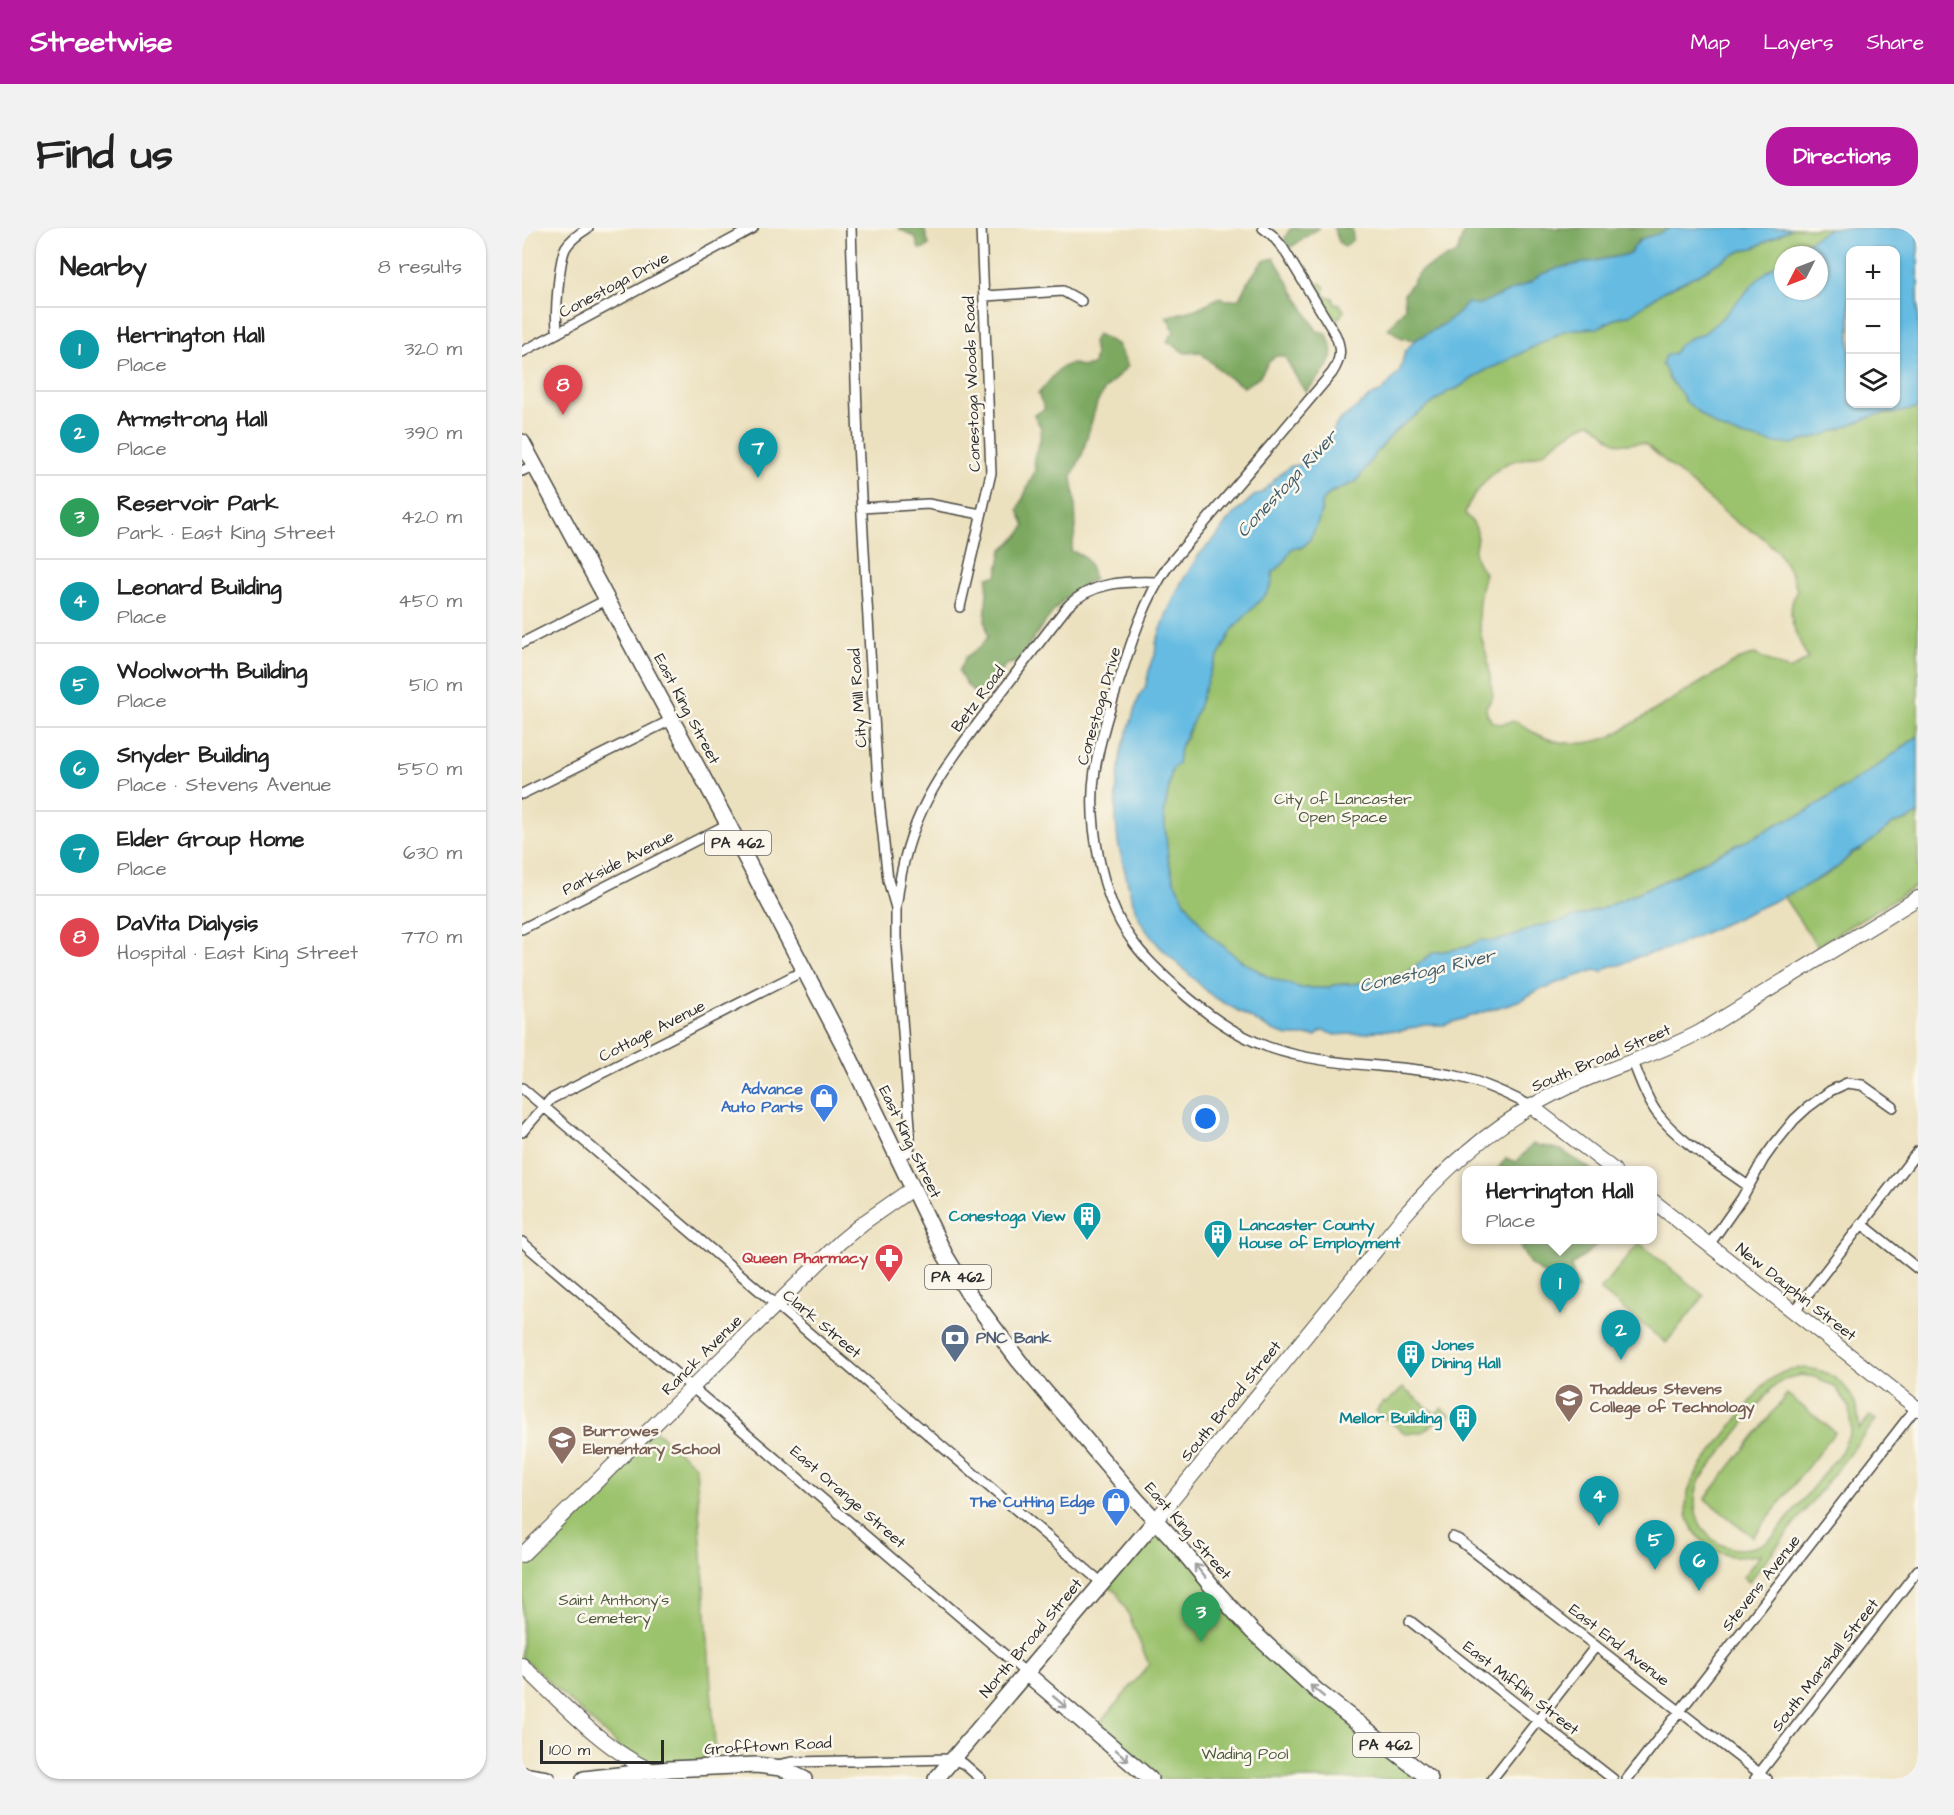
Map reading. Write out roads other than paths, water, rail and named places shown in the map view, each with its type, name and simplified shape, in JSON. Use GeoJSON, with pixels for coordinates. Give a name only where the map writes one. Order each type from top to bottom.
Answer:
{"type":"FeatureCollection","features":[{"type":"Feature","properties":{"kind":"main road","name":"East King Street"},"geometry":{"type":"LineString","coordinates":[[522,442],[528,468],[608,599],[673,719],[805,970],[945,1255],[976,1303],[1019,1361],[1155,1521],[1274,1653],[1317,1691],[1430,1779]]}},
{"type":"Feature","properties":{"kind":"main road","name":"North Broad Street"},"geometry":{"type":"LineString","coordinates":[[936,1779],[1155,1521]]}},
{"type":"Feature","properties":{"kind":"main road","name":"East Orange Street"},"geometry":{"type":"LineString","coordinates":[[1026,1673],[1150,1779]]}},
{"type":"Feature","properties":{"kind":"main road","name":"Grofftown Road"},"geometry":{"type":"LineString","coordinates":[[584,1779],[655,1775],[670,1769],[743,1765],[773,1766]]}},
{"type":"Feature","properties":{"kind":"main road"},"geometry":{"type":"LineString","coordinates":[[773,1766],[804,1779]]}},
{"type":"Feature","properties":{"kind":"main road"},"geometry":{"type":"LineString","coordinates":[[522,1775],[547,1779]]}},
{"type":"Feature","properties":{"kind":"street"},"geometry":{"type":"LineString","coordinates":[[558,333],[556,318],[564,250],[588,228]]}},
{"type":"Feature","properties":{"kind":"street","name":"Conestoga Drive"},"geometry":{"type":"LineString","coordinates":[[522,352],[753,228]]}},
{"type":"Feature","properties":{"kind":"street","name":"City Mill Road"},"geometry":{"type":"LineString","coordinates":[[851,228],[862,508],[879,800],[888,880],[896,908],[896,937],[910,1127],[908,1152],[897,1158]]}},
{"type":"Feature","properties":{"kind":"street","name":"Conestoga Woods Road"},"geometry":{"type":"LineString","coordinates":[[960,607],[991,473],[981,228]]}},
{"type":"Feature","properties":{"kind":"street","name":"Conestoga Drive"},"geometry":{"type":"LineString","coordinates":[[1263,228],[1283,248],[1335,334],[1341,349],[1340,359],[1332,373],[1197,531],[1157,582],[1141,619],[1110,709],[1095,770],[1092,797],[1104,879],[1115,910],[1130,939],[1145,957],[1194,1003],[1222,1024],[1250,1039],[1284,1052],[1319,1059],[1457,1076],[1531,1106]]}},
{"type":"Feature","properties":{"kind":"street"},"geometry":{"type":"LineString","coordinates":[[985,296],[1064,291],[1081,301]]}},
{"type":"Feature","properties":{"kind":"street"},"geometry":{"type":"LineString","coordinates":[[862,508],[928,504],[981,514]]}},
{"type":"Feature","properties":{"kind":"street","name":"Betz Road"},"geometry":{"type":"LineString","coordinates":[[896,908],[899,881],[909,839],[932,789],[956,753],[1067,607],[1075,598],[1096,588],[1130,581],[1157,582]]}},
{"type":"Feature","properties":{"kind":"street"},"geometry":{"type":"LineString","coordinates":[[522,643],[608,599]]}},
{"type":"Feature","properties":{"kind":"street"},"geometry":{"type":"LineString","coordinates":[[522,794],[673,719]]}},
{"type":"Feature","properties":{"kind":"street","name":"Parkside Avenue"},"geometry":{"type":"LineString","coordinates":[[522,929],[728,824]]}},
{"type":"Feature","properties":{"kind":"street","name":"South Broad Street"},"geometry":{"type":"LineString","coordinates":[[1155,1521],[1417,1200],[1494,1130],[1531,1106],[1587,1079],[1674,1045],[1707,1028],[1918,898]]}},
{"type":"Feature","properties":{"kind":"street","name":"Cottage Avenue"},"geometry":{"type":"LineString","coordinates":[[522,1132],[551,1099],[805,970]]}},
{"type":"Feature","properties":{"kind":"street"},"geometry":{"type":"LineString","coordinates":[[1633,1062],[1647,1096],[1666,1124],[1680,1137],[1748,1186]]}},
{"type":"Feature","properties":{"kind":"street"},"geometry":{"type":"LineString","coordinates":[[1709,1245],[1731,1216],[1773,1146],[1794,1120],[1808,1108],[1840,1085],[1847,1083],[1862,1085],[1893,1107]]}},
{"type":"Feature","properties":{"kind":"street","name":"Clark Street"},"geometry":{"type":"LineString","coordinates":[[522,1088],[1102,1583]]}},
{"type":"Feature","properties":{"kind":"street"},"geometry":{"type":"LineString","coordinates":[[1531,1106],[1609,1166]]}},
{"type":"Feature","properties":{"kind":"street"},"geometry":{"type":"LineString","coordinates":[[1794,1312],[1918,1150]]}},
{"type":"Feature","properties":{"kind":"street","name":"Ranck Avenue"},"geometry":{"type":"LineString","coordinates":[[522,1555],[852,1232],[912,1188]]}},
{"type":"Feature","properties":{"kind":"street","name":"New Dauphin Street"},"geometry":{"type":"LineString","coordinates":[[1657,1204],[1917,1407]]}},
{"type":"Feature","properties":{"kind":"street"},"geometry":{"type":"LineString","coordinates":[[1862,1224],[1918,1269]]}},
{"type":"Feature","properties":{"kind":"street","name":"East Orange Street"},"geometry":{"type":"LineString","coordinates":[[524,1247],[692,1387],[1026,1673]]}},
{"type":"Feature","properties":{"kind":"street","name":"Stevens Avenue"},"geometry":{"type":"LineString","coordinates":[[1627,1779],[1917,1407]]}},
{"type":"Feature","properties":{"kind":"street","name":"East End Avenue"},"geometry":{"type":"LineString","coordinates":[[1452,1537],[1459,1540],[1680,1711],[1761,1777]]}},
{"type":"Feature","properties":{"kind":"street","name":"South Marshall Street"},"geometry":{"type":"LineString","coordinates":[[1761,1777],[1918,1570]]}},
{"type":"Feature","properties":{"kind":"street","name":"East Mifflin Street"},"geometry":{"type":"LineString","coordinates":[[1410,1621],[1613,1779]]}},
{"type":"Feature","properties":{"kind":"street"},"geometry":{"type":"LineString","coordinates":[[1492,1779],[1596,1646]]}},
{"type":"Feature","properties":{"kind":"street"},"geometry":{"type":"LineString","coordinates":[[522,1665],[598,1738],[655,1775]]}},
{"type":"Feature","properties":{"kind":"street"},"geometry":{"type":"LineString","coordinates":[[953,1758],[964,1764],[981,1779]]}},
{"type":"Feature","properties":{"kind":"street","name":"Grofftown Road"},"geometry":{"type":"LineString","coordinates":[[773,1766],[793,1762],[953,1758]]}},
{"type":"Feature","properties":{"kind":"water","name":"Conestoga River"},"geometry":{"type":"Polygon","coordinates":[[[1670,228],[1792,228],[1754,248],[1728,257],[1664,291],[1628,316],[1619,317],[1597,328],[1564,331],[1449,391],[1395,431],[1356,482],[1331,492],[1321,503],[1319,520],[1313,534],[1302,547],[1292,548],[1283,564],[1273,572],[1272,583],[1267,593],[1233,629],[1211,670],[1194,719],[1180,747],[1178,764],[1172,769],[1164,814],[1168,859],[1174,881],[1208,934],[1240,960],[1268,977],[1301,988],[1328,988],[1333,985],[1363,983],[1405,974],[1433,953],[1467,947],[1480,940],[1493,941],[1511,937],[1537,926],[1556,923],[1601,909],[1671,878],[1785,820],[1801,815],[1875,768],[1918,736],[1918,813],[1911,819],[1893,824],[1861,849],[1852,853],[1838,867],[1800,889],[1674,947],[1637,957],[1620,965],[1610,966],[1602,972],[1595,970],[1554,984],[1521,1000],[1444,1025],[1424,1025],[1401,1031],[1380,1030],[1335,1035],[1324,1031],[1316,1036],[1288,1036],[1275,1032],[1212,996],[1159,946],[1137,914],[1118,843],[1116,793],[1121,752],[1140,694],[1145,688],[1151,662],[1155,656],[1156,643],[1181,583],[1199,555],[1218,535],[1228,520],[1254,496],[1263,492],[1279,475],[1291,466],[1300,465],[1317,447],[1327,445],[1340,420],[1373,395],[1382,391],[1400,371],[1405,351],[1415,340],[1444,324],[1460,312],[1467,303],[1478,305],[1559,268],[1630,254],[1643,239],[1670,228]]]}},
{"type":"Feature","properties":{"kind":"water"},"geometry":{"type":"Polygon","coordinates":[[[1829,228],[1918,228],[1918,408],[1876,415],[1824,435],[1792,444],[1773,443],[1734,434],[1716,426],[1685,401],[1662,365],[1665,356],[1674,353],[1680,344],[1690,338],[1703,334],[1721,319],[1760,277],[1774,266],[1774,300],[1828,300],[1828,246],[1802,246],[1829,228]]]}},
{"type":"Feature","properties":{"kind":"place","name":"DaVita Dialysis"},"geometry":{"type":"Point","coordinates":[563,415]}},
{"type":"Feature","properties":{"kind":"place","name":"Elder Group Home"},"geometry":{"type":"Point","coordinates":[758,478]}},
{"type":"Feature","properties":{"kind":"place","name":"Advance Auto Parts"},"geometry":{"type":"Point","coordinates":[824,1124]}},
{"type":"Feature","properties":{"kind":"place","name":"Conestoga View"},"geometry":{"type":"Point","coordinates":[1087,1242]}},
{"type":"Feature","properties":{"kind":"place","name":"Lancaster County House of Employment"},"geometry":{"type":"Point","coordinates":[1218,1260]}},
{"type":"Feature","properties":{"kind":"place","name":"Queen Pharmacy"},"geometry":{"type":"Point","coordinates":[889,1284]}},
{"type":"Feature","properties":{"kind":"place","name":"Herrington Hall"},"geometry":{"type":"Point","coordinates":[1560,1313]}},
{"type":"Feature","properties":{"kind":"place","name":"Armstrong Hall"},"geometry":{"type":"Point","coordinates":[1621,1360]}},
{"type":"Feature","properties":{"kind":"place","name":"PNC Bank"},"geometry":{"type":"Point","coordinates":[955,1364]}},
{"type":"Feature","properties":{"kind":"place","name":"Jones Dining Hall"},"geometry":{"type":"Point","coordinates":[1411,1380]}},
{"type":"Feature","properties":{"kind":"place","name":"Thaddeus Stevens College of Technology"},"geometry":{"type":"Point","coordinates":[1569,1424]}},
{"type":"Feature","properties":{"kind":"place","name":"Mellor Building"},"geometry":{"type":"Point","coordinates":[1463,1444]}},
{"type":"Feature","properties":{"kind":"place","name":"Burrowes Elementary School"},"geometry":{"type":"Point","coordinates":[562,1466]}},
{"type":"Feature","properties":{"kind":"place","name":"Leonard Building"},"geometry":{"type":"Point","coordinates":[1599,1526]}},
{"type":"Feature","properties":{"kind":"place","name":"The Cutting Edge"},"geometry":{"type":"Point","coordinates":[1116,1528]}},
{"type":"Feature","properties":{"kind":"place","name":"Woolworth Building"},"geometry":{"type":"Point","coordinates":[1655,1570]}},
{"type":"Feature","properties":{"kind":"place","name":"Snyder Building"},"geometry":{"type":"Point","coordinates":[1699,1591]}},
{"type":"Feature","properties":{"kind":"place","name":"Reservoir Park"},"geometry":{"type":"Point","coordinates":[1201,1642]}},
{"type":"Feature","properties":{"kind":"park label","name":"City of Lancaster Open Space"},"geometry":{"type":"Point","coordinates":[1343,808]}},
{"type":"Feature","properties":{"kind":"park label","name":"Saint Anthony's Cemetery"},"geometry":{"type":"Point","coordinates":[614,1609]}},
{"type":"Feature","properties":{"kind":"park label","name":"Wading Pool"},"geometry":{"type":"Point","coordinates":[1245,1754]}}]}
